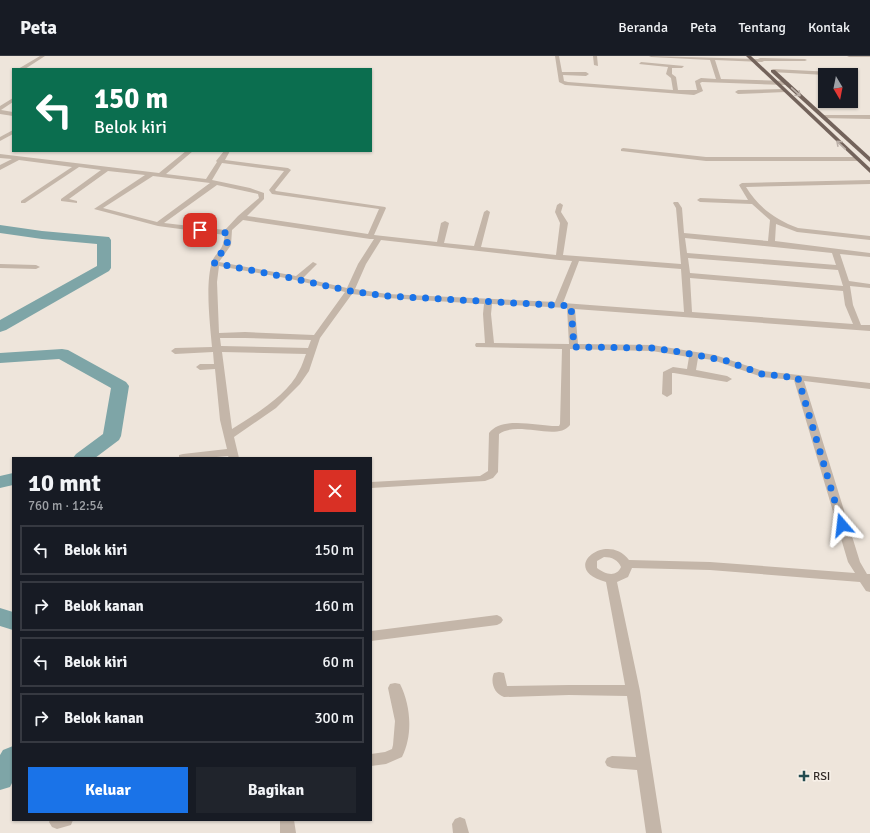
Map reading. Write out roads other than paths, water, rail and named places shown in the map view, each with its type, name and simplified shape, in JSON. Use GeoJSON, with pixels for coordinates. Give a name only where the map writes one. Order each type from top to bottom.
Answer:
{"type":"FeatureCollection","features":[{"type":"Feature","properties":{"kind":"main road"},"geometry":{"type":"LineString","coordinates":[[756,59],[786,82],[870,160]]}},
{"type":"Feature","properties":{"kind":"main road"},"geometry":{"type":"LineString","coordinates":[[756,59],[784,91],[870,171]]}},
{"type":"Feature","properties":{"kind":"street"},"geometry":{"type":"LineString","coordinates":[[23,68],[43,56]]}},
{"type":"Feature","properties":{"kind":"street"},"geometry":{"type":"LineString","coordinates":[[557,56],[562,73],[562,82],[567,84],[694,93],[700,91],[697,80],[776,83],[786,82]]}},
{"type":"Feature","properties":{"kind":"street"},"geometry":{"type":"LineString","coordinates":[[595,56],[596,65]]}},
{"type":"Feature","properties":{"kind":"street"},"geometry":{"type":"LineString","coordinates":[[645,56],[640,64],[655,64],[688,68]]}},
{"type":"Feature","properties":{"kind":"street"},"geometry":{"type":"LineString","coordinates":[[651,56],[712,59],[805,60]]}},
{"type":"Feature","properties":{"kind":"street"},"geometry":{"type":"LineString","coordinates":[[655,64],[657,56]]}},
{"type":"Feature","properties":{"kind":"street"},"geometry":{"type":"LineString","coordinates":[[849,56],[870,56]]}},
{"type":"Feature","properties":{"kind":"street"},"geometry":{"type":"LineString","coordinates":[[679,57],[680,65],[682,67]]}},
{"type":"Feature","properties":{"kind":"street"},"geometry":{"type":"LineString","coordinates":[[712,59],[719,81]]}},
{"type":"Feature","properties":{"kind":"street"},"geometry":{"type":"LineString","coordinates":[[670,67],[669,74],[673,77],[676,92]]}},
{"type":"Feature","properties":{"kind":"street"},"geometry":{"type":"LineString","coordinates":[[773,71],[818,73]]}},
{"type":"Feature","properties":{"kind":"street"},"geometry":{"type":"LineString","coordinates":[[562,73],[586,74]]}},
{"type":"Feature","properties":{"kind":"street"},"geometry":{"type":"LineString","coordinates":[[738,92],[784,91]]}},
{"type":"Feature","properties":{"kind":"street"},"geometry":{"type":"LineString","coordinates":[[0,102],[12,100]]}},
{"type":"Feature","properties":{"kind":"street"},"geometry":{"type":"LineString","coordinates":[[0,111],[12,100]]}},
{"type":"Feature","properties":{"kind":"street"},"geometry":{"type":"LineString","coordinates":[[0,111],[12,114]]}},
{"type":"Feature","properties":{"kind":"street"},"geometry":{"type":"LineString","coordinates":[[823,117],[870,116]]}},
{"type":"Feature","properties":{"kind":"street"},"geometry":{"type":"LineString","coordinates":[[1,137],[12,132]]}},
{"type":"Feature","properties":{"kind":"street"},"geometry":{"type":"LineString","coordinates":[[623,150],[706,159],[857,159]]}},
{"type":"Feature","properties":{"kind":"street"},"geometry":{"type":"LineString","coordinates":[[161,175],[189,152]]}},
{"type":"Feature","properties":{"kind":"street"},"geometry":{"type":"LineString","coordinates":[[158,224],[212,182],[219,161],[226,152]]}},
{"type":"Feature","properties":{"kind":"street"},"geometry":{"type":"LineString","coordinates":[[0,156],[161,175],[212,182],[261,193],[272,191],[279,194],[383,208],[370,236]]}},
{"type":"Feature","properties":{"kind":"street"},"geometry":{"type":"LineString","coordinates":[[0,168],[17,159]]}},
{"type":"Feature","properties":{"kind":"street"},"geometry":{"type":"LineString","coordinates":[[219,161],[288,170],[272,191]]}},
{"type":"Feature","properties":{"kind":"street"},"geometry":{"type":"LineString","coordinates":[[23,202],[77,166]]}},
{"type":"Feature","properties":{"kind":"street"},"geometry":{"type":"LineString","coordinates":[[75,202],[63,200],[106,169]]}},
{"type":"Feature","properties":{"kind":"street"},"geometry":{"type":"LineString","coordinates":[[152,174],[97,208],[158,224],[228,233]]}},
{"type":"Feature","properties":{"kind":"street"},"geometry":{"type":"LineString","coordinates":[[870,182],[742,185],[760,209],[781,224],[797,230],[870,238]]}},
{"type":"Feature","properties":{"kind":"street"},"geometry":{"type":"LineString","coordinates":[[183,457],[234,455],[226,420],[217,349],[213,282],[214,263],[227,245],[228,233],[231,226],[262,198],[261,193]]}},
{"type":"Feature","properties":{"kind":"street"},"geometry":{"type":"LineString","coordinates":[[700,200],[754,202]]}},
{"type":"Feature","properties":{"kind":"street"},"geometry":{"type":"LineString","coordinates":[[676,202],[679,208],[688,314]]}},
{"type":"Feature","properties":{"kind":"street"},"geometry":{"type":"LineString","coordinates":[[559,258],[564,223],[558,212],[560,205]]}},
{"type":"Feature","properties":{"kind":"street"},"geometry":{"type":"LineString","coordinates":[[476,249],[488,212]]}},
{"type":"Feature","properties":{"kind":"street"},"geometry":{"type":"LineString","coordinates":[[240,217],[380,238],[476,249],[685,271],[846,286],[870,286]]}},
{"type":"Feature","properties":{"kind":"street"},"geometry":{"type":"LineString","coordinates":[[771,243],[774,220]]}},
{"type":"Feature","properties":{"kind":"street"},"geometry":{"type":"LineString","coordinates":[[440,244],[445,223]]}},
{"type":"Feature","properties":{"kind":"street"},"geometry":{"type":"LineString","coordinates":[[681,235],[771,243],[870,255]]}},
{"type":"Feature","properties":{"kind":"street"},"geometry":{"type":"LineString","coordinates":[[229,436],[273,406],[297,382],[304,371],[316,338],[350,291],[362,264],[380,238]]}},
{"type":"Feature","properties":{"kind":"street"},"geometry":{"type":"LineString","coordinates":[[835,250],[846,286],[849,305],[858,327]]}},
{"type":"Feature","properties":{"kind":"street"},"geometry":{"type":"LineString","coordinates":[[683,255],[841,268]]}},
{"type":"Feature","properties":{"kind":"street"},"geometry":{"type":"LineString","coordinates":[[558,305],[576,259]]}},
{"type":"Feature","properties":{"kind":"street"},"geometry":{"type":"LineString","coordinates":[[214,263],[350,291],[387,296],[558,305],[870,328]]}},
{"type":"Feature","properties":{"kind":"street"},"geometry":{"type":"LineString","coordinates":[[297,279],[313,264]]}},
{"type":"Feature","properties":{"kind":"street"},"geometry":{"type":"LineString","coordinates":[[0,266],[36,267]]}},
{"type":"Feature","properties":{"kind":"street"},"geometry":{"type":"LineString","coordinates":[[488,301],[487,314],[490,345]]}},
{"type":"Feature","properties":{"kind":"street"},"geometry":{"type":"LineString","coordinates":[[372,485],[481,479],[489,476],[493,472],[494,432],[497,429],[510,426],[562,428],[565,424],[571,306]]}},
{"type":"Feature","properties":{"kind":"street"},"geometry":{"type":"LineString","coordinates":[[216,336],[245,335],[316,338]]}},
{"type":"Feature","properties":{"kind":"street"},"geometry":{"type":"LineString","coordinates":[[480,345],[652,348],[694,354],[727,361],[762,374],[870,386]]}},
{"type":"Feature","properties":{"kind":"street"},"geometry":{"type":"LineString","coordinates":[[175,351],[217,349],[311,351]]}},
{"type":"Feature","properties":{"kind":"street"},"geometry":{"type":"LineString","coordinates":[[691,372],[694,354]]}},
{"type":"Feature","properties":{"kind":"street"},"geometry":{"type":"LineString","coordinates":[[200,367],[220,366]]}},
{"type":"Feature","properties":{"kind":"street"},"geometry":{"type":"LineString","coordinates":[[667,394],[668,372],[673,370],[728,379]]}},
{"type":"Feature","properties":{"kind":"street"},"geometry":{"type":"LineString","coordinates":[[798,378],[854,562],[868,582]]}},
{"type":"Feature","properties":{"kind":"street"},"geometry":{"type":"LineString","coordinates":[[610,553],[620,557],[626,564],[627,567],[624,574],[621,577],[611,579],[600,576],[592,570],[592,559],[599,554],[610,553]]}},
{"type":"Feature","properties":{"kind":"street"},"geometry":{"type":"LineString","coordinates":[[626,564],[710,566],[868,582]]}},
{"type":"Feature","properties":{"kind":"street"},"geometry":{"type":"LineString","coordinates":[[611,579],[633,690],[654,833]]}},
{"type":"Feature","properties":{"kind":"street"},"geometry":{"type":"LineString","coordinates":[[372,636],[497,620]]}},
{"type":"Feature","properties":{"kind":"street"},"geometry":{"type":"LineString","coordinates":[[499,677],[499,685],[504,692],[633,690]]}},
{"type":"Feature","properties":{"kind":"street"},"geometry":{"type":"LineString","coordinates":[[372,760],[386,758],[397,753],[403,743],[402,721],[396,688]]}},
{"type":"Feature","properties":{"kind":"street"},"geometry":{"type":"LineString","coordinates":[[612,762],[644,764]]}},
{"type":"Feature","properties":{"kind":"street"},"geometry":{"type":"LineString","coordinates":[[287,821],[288,833]]}},
{"type":"Feature","properties":{"kind":"waterway"},"geometry":{"type":"LineString","coordinates":[[0,229],[42,235],[104,240],[104,268],[0,327]]}},
{"type":"Feature","properties":{"kind":"waterway"},"geometry":{"type":"LineString","coordinates":[[0,358],[62,354],[120,386],[112,436],[84,457]]}},
{"type":"Feature","properties":{"kind":"waterway"},"geometry":{"type":"LineString","coordinates":[[0,482],[12,479]]}},
{"type":"Feature","properties":{"kind":"waterway"},"geometry":{"type":"LineString","coordinates":[[0,617],[12,621]]}},
{"type":"Feature","properties":{"kind":"waterway"},"geometry":{"type":"LineString","coordinates":[[0,778],[12,760]]}},
{"type":"Feature","properties":{"kind":"place","name":"RSI"},"geometry":{"type":"Point","coordinates":[804,776]}}]}
